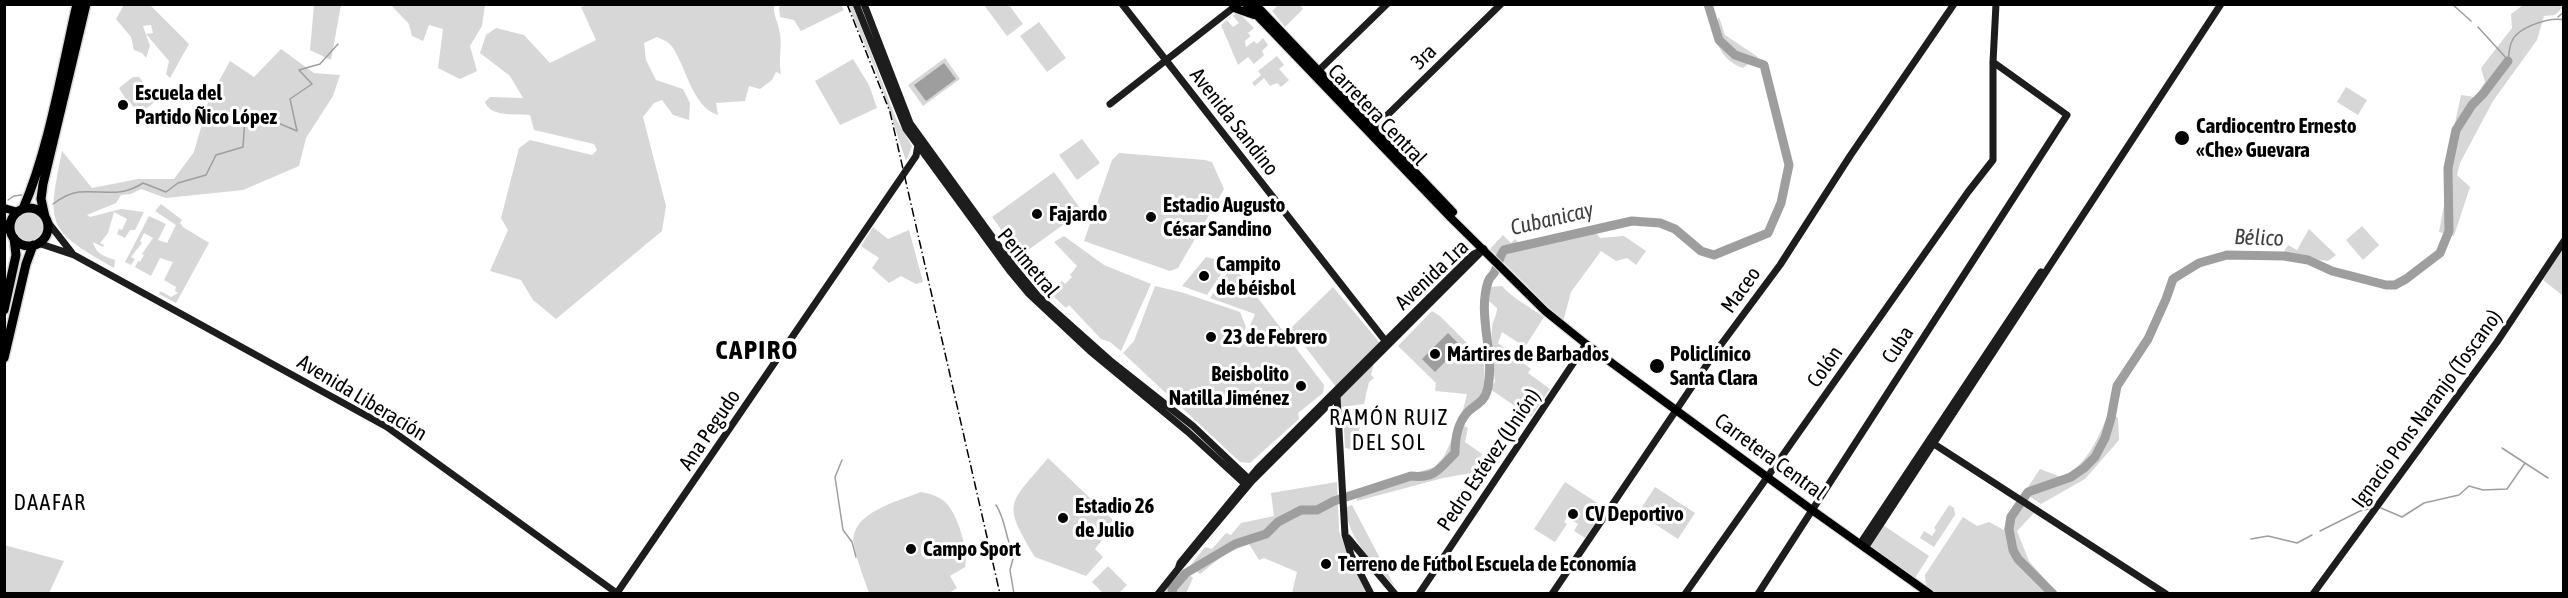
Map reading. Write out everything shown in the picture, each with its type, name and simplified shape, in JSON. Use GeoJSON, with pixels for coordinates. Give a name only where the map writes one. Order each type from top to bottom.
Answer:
{"type":"FeatureCollection","features":[{"type":"Feature","properties":{"kind":"highway"},"geometry":{"type":"LineString","coordinates":[[4,310],[16,255],[11,221],[21,210],[41,154],[77,4]]}},
{"type":"Feature","properties":{"kind":"highway"},"geometry":{"type":"LineString","coordinates":[[4,358],[26,264],[36,244],[46,234],[46,219],[41,199],[43,183],[86,4]]}},
{"type":"Feature","properties":{"kind":"highway"},"geometry":{"type":"LineString","coordinates":[[21,210],[35,209],[46,219]]}},
{"type":"Feature","properties":{"kind":"highway"},"geometry":{"type":"LineString","coordinates":[[13,235],[22,244],[36,244]]}},
{"type":"Feature","properties":{"kind":"main road","name":"Perimetral"},"geometry":{"type":"LineString","coordinates":[[856,4],[906,129],[918,146],[920,154],[932,159]]}},
{"type":"Feature","properties":{"kind":"main road","name":"Perimetral"},"geometry":{"type":"LineString","coordinates":[[864,4],[910,123],[932,159],[1029,294],[1090,351],[1245,480]]}},
{"type":"Feature","properties":{"kind":"main road","name":"Avenida Sandino"},"geometry":{"type":"LineString","coordinates":[[1122,4],[1387,343]]}},
{"type":"Feature","properties":{"kind":"main road","name":"Carretera Central"},"geometry":{"type":"LineString","coordinates":[[1246,4],[1316,73]]}},
{"type":"Feature","properties":{"kind":"main road","name":"Carretera Central"},"geometry":{"type":"LineString","coordinates":[[1255,4],[1316,73],[1545,311],[1586,344],[1930,594]]}},
{"type":"Feature","properties":{"kind":"main road"},"geometry":{"type":"LineString","coordinates":[[1316,73],[1387,4]]}},
{"type":"Feature","properties":{"kind":"main road","name":"3ra"},"geometry":{"type":"LineString","coordinates":[[1371,131],[1501,4]]}},
{"type":"Feature","properties":{"kind":"main road","name":"Maceo"},"geometry":{"type":"LineString","coordinates":[[1552,594],[1676,410],[1779,265],[1954,4]]}},
{"type":"Feature","properties":{"kind":"main road"},"geometry":{"type":"LineString","coordinates":[[1993,62],[1996,4]]}},
{"type":"Feature","properties":{"kind":"main road"},"geometry":{"type":"LineString","coordinates":[[1862,546],[1934,444],[2219,4]]}},
{"type":"Feature","properties":{"kind":"main road"},"geometry":{"type":"LineString","coordinates":[[1862,546],[2219,4]]}},
{"type":"Feature","properties":{"kind":"main road"},"geometry":{"type":"LineString","coordinates":[[1110,104],[1235,6],[1258,18]]}},
{"type":"Feature","properties":{"kind":"main road","name":"Cuba"},"geometry":{"type":"LineString","coordinates":[[1758,594],[2067,115],[1993,62]]}},
{"type":"Feature","properties":{"kind":"main road","name":"Colón"},"geometry":{"type":"LineString","coordinates":[[1685,594],[1968,192],[1993,160],[1993,62]]}},
{"type":"Feature","properties":{"kind":"main road"},"geometry":{"type":"LineString","coordinates":[[917,134],[918,146]]}},
{"type":"Feature","properties":{"kind":"main road","name":"Ana Pegudo"},"geometry":{"type":"LineString","coordinates":[[618,593],[910,164],[920,154]]}},
{"type":"Feature","properties":{"kind":"main road"},"geometry":{"type":"LineString","coordinates":[[910,164],[932,159]]}},
{"type":"Feature","properties":{"kind":"main road"},"geometry":{"type":"LineString","coordinates":[[4,208],[21,210]]}},
{"type":"Feature","properties":{"kind":"main road"},"geometry":{"type":"LineString","coordinates":[[1453,216],[1471,240],[1474,257],[1491,256]]}},
{"type":"Feature","properties":{"kind":"main road","name":"Avenida Liberación"},"geometry":{"type":"LineString","coordinates":[[46,219],[74,255]]}},
{"type":"Feature","properties":{"kind":"main road"},"geometry":{"type":"LineString","coordinates":[[4,223],[13,235]]}},
{"type":"Feature","properties":{"kind":"main road","name":"Ignacio Pons Naranjo (Toscano)"},"geometry":{"type":"LineString","coordinates":[[2313,594],[2497,342],[2564,241]]}},
{"type":"Feature","properties":{"kind":"main road","name":"Avenida Liberación"},"geometry":{"type":"LineString","coordinates":[[36,244],[74,255],[387,427],[618,593]]}},
{"type":"Feature","properties":{"kind":"main road","name":"Avenida 1ra"},"geometry":{"type":"LineString","coordinates":[[1178,569],[1180,563],[1235,496],[1239,486],[1484,249]]}},
{"type":"Feature","properties":{"kind":"main road","name":"Avenida 1ra"},"geometry":{"type":"LineString","coordinates":[[1158,594],[1245,480],[1337,396],[1387,343]]}},
{"type":"Feature","properties":{"kind":"main road","name":"Pedro Estévez (Unión)"},"geometry":{"type":"LineString","coordinates":[[1419,594],[1586,344]]}},
{"type":"Feature","properties":{"kind":"main road"},"geometry":{"type":"LineString","coordinates":[[1337,396],[1345,535],[1351,555],[1371,594]]}},
{"type":"Feature","properties":{"kind":"main road"},"geometry":{"type":"LineString","coordinates":[[1934,444],[2166,594]]}},
{"type":"Feature","properties":{"kind":"main road"},"geometry":{"type":"LineString","coordinates":[[1345,535],[1395,594]]}},
{"type":"Feature","properties":{"kind":"main road"},"geometry":{"type":"LineString","coordinates":[[602,582],[615,584],[626,582]]}},
{"type":"Feature","properties":{"kind":"shaded area"},"geometry":{"type":"Polygon","coordinates":[[[784,4],[841,5],[844,10],[801,31],[794,20],[780,17],[779,7],[784,4]]]}},
{"type":"Feature","properties":{"kind":"shaded area"},"geometry":{"type":"Polygon","coordinates":[[[124,5],[150,5],[189,44],[170,78],[166,74],[169,61],[146,34],[153,33],[151,25],[143,26],[150,46],[146,58],[142,53],[134,50],[131,37],[116,19],[124,5]]]}},
{"type":"Feature","properties":{"kind":"shaded area"},"geometry":{"type":"Polygon","coordinates":[[[314,5],[341,5],[331,60],[310,50],[314,5]]]}},
{"type":"Feature","properties":{"kind":"shaded area"},"geometry":{"type":"Polygon","coordinates":[[[391,5],[485,5],[482,26],[470,46],[477,71],[460,79],[438,68],[443,29],[429,25],[423,41],[412,36],[409,24],[391,5]]]}},
{"type":"Feature","properties":{"kind":"shaded area"},"geometry":{"type":"Polygon","coordinates":[[[585,5],[774,5],[780,35],[781,74],[776,72],[772,80],[760,89],[749,86],[745,101],[716,103],[718,115],[701,103],[670,44],[657,37],[644,43],[646,60],[656,80],[683,89],[690,103],[689,120],[673,115],[662,100],[654,103],[643,117],[666,206],[662,231],[556,319],[533,300],[521,280],[490,271],[508,230],[501,218],[519,148],[530,140],[592,155],[597,150],[594,144],[534,130],[530,115],[504,114],[488,107],[485,102],[490,97],[523,98],[510,76],[480,53],[486,35],[496,28],[524,35],[550,63],[596,40],[581,7],[585,5]]]}},
{"type":"Feature","properties":{"kind":"shaded area"},"geometry":{"type":"Polygon","coordinates":[[[848,5],[853,5],[896,119],[912,146],[906,161],[876,71],[848,5]]]}},
{"type":"Feature","properties":{"kind":"shaded area"},"geometry":{"type":"Polygon","coordinates":[[[984,5],[1009,5],[1023,24],[1007,36],[984,5]]]}},
{"type":"Feature","properties":{"kind":"shaded area"},"geometry":{"type":"Polygon","coordinates":[[[1278,5],[1300,5],[1303,9],[1285,27],[1272,11],[1278,5]]]}},
{"type":"Feature","properties":{"kind":"shaded area"},"geometry":{"type":"Polygon","coordinates":[[[2523,5],[2560,5],[2563,7],[2555,15],[2544,16],[2537,40],[2493,101],[2460,163],[2457,175],[2470,187],[2454,236],[2439,232],[2445,200],[2445,169],[2461,95],[2475,97],[2485,82],[2481,68],[2512,28],[2511,14],[2523,5]]]}},
{"type":"Feature","properties":{"kind":"shaded area"},"geometry":{"type":"Polygon","coordinates":[[[1238,12],[1254,28],[1248,33],[1251,36],[1245,41],[1246,47],[1254,41],[1257,44],[1263,38],[1268,45],[1262,51],[1264,55],[1254,64],[1248,57],[1238,65],[1221,25],[1227,20],[1233,27],[1239,23],[1233,16],[1238,12]]]}},
{"type":"Feature","properties":{"kind":"shaded area"},"geometry":{"type":"Polygon","coordinates":[[[1719,17],[1725,35],[1758,57],[1743,68],[1731,62],[1717,43],[1712,31],[1719,17]]]}},
{"type":"Feature","properties":{"kind":"shaded area"},"geometry":{"type":"Polygon","coordinates":[[[1039,22],[1066,58],[1047,72],[1020,36],[1039,22]]]}},
{"type":"Feature","properties":{"kind":"shaded area"},"geometry":{"type":"Polygon","coordinates":[[[281,49],[314,73],[340,75],[333,96],[306,138],[299,166],[243,190],[166,198],[141,189],[131,194],[121,195],[116,203],[87,215],[90,217],[121,209],[144,212],[135,230],[130,230],[125,238],[117,234],[119,229],[122,230],[127,219],[114,212],[108,233],[100,243],[104,245],[103,247],[93,242],[99,253],[115,260],[114,268],[75,244],[64,234],[57,223],[54,211],[54,195],[62,151],[92,188],[138,179],[174,179],[194,152],[209,99],[230,61],[254,77],[281,49]]]}},
{"type":"Feature","properties":{"kind":"shaded area"},"geometry":{"type":"Polygon","coordinates":[[[1277,56],[1284,65],[1279,69],[1289,80],[1281,87],[1277,83],[1270,86],[1264,78],[1255,86],[1252,83],[1261,75],[1258,71],[1277,56]]]}},
{"type":"Feature","properties":{"kind":"shaded area"},"geometry":{"type":"Polygon","coordinates":[[[945,58],[960,79],[923,106],[908,85],[945,58]]]}},
{"type":"Feature","properties":{"kind":"shaded area"},"geometry":{"type":"Polygon","coordinates":[[[853,59],[869,85],[877,108],[840,125],[815,81],[853,59]]]}},
{"type":"Feature","properties":{"kind":"shaded area"},"geometry":{"type":"Polygon","coordinates":[[[944,63],[956,79],[926,101],[914,85],[944,63]]]}},
{"type":"Feature","properties":{"kind":"shaded area"},"geometry":{"type":"Polygon","coordinates":[[[133,77],[139,77],[157,100],[139,114],[119,88],[133,77]]]}},
{"type":"Feature","properties":{"kind":"shaded area"},"geometry":{"type":"Polygon","coordinates":[[[2346,87],[2367,100],[2358,115],[2337,102],[2346,87]]]}},
{"type":"Feature","properties":{"kind":"shaded area"},"geometry":{"type":"Polygon","coordinates":[[[1082,139],[1100,163],[1077,180],[1059,155],[1082,139]]]}},
{"type":"Feature","properties":{"kind":"shaded area","name":"Estadio Augusto César Sandino"},"geometry":{"type":"Polygon","coordinates":[[[1119,153],[1212,162],[1224,189],[1178,268],[1170,271],[1084,241],[1112,160],[1119,153]]]}},
{"type":"Feature","properties":{"kind":"shaded area","name":"Fajardo"},"geometry":{"type":"Polygon","coordinates":[[[1054,172],[1082,211],[1020,256],[992,217],[1054,172]]]}},
{"type":"Feature","properties":{"kind":"shaded area"},"geometry":{"type":"Polygon","coordinates":[[[161,204],[182,220],[180,223],[183,227],[209,243],[176,303],[159,294],[160,291],[171,297],[178,293],[175,291],[176,287],[164,280],[173,262],[160,258],[151,276],[135,267],[153,238],[144,233],[140,241],[142,243],[131,257],[135,259],[131,265],[125,262],[149,216],[166,224],[158,240],[167,243],[176,225],[155,211],[161,204]]]}},
{"type":"Feature","properties":{"kind":"shaded area"},"geometry":{"type":"Polygon","coordinates":[[[29,212],[40,216],[44,227],[40,238],[29,242],[18,238],[14,227],[18,216],[29,212]]]}},
{"type":"Feature","properties":{"kind":"shaded area"},"geometry":{"type":"Polygon","coordinates":[[[2362,226],[2379,245],[2363,260],[2346,240],[2362,226]]]}},
{"type":"Feature","properties":{"kind":"shaded area"},"geometry":{"type":"Polygon","coordinates":[[[873,227],[888,239],[909,230],[923,282],[916,284],[901,276],[889,283],[872,268],[879,258],[861,246],[873,227]]]}},
{"type":"Feature","properties":{"kind":"shaded area"},"geometry":{"type":"Polygon","coordinates":[[[2309,229],[2336,255],[2328,261],[2282,255],[2288,245],[2297,250],[2309,229]]]}},
{"type":"Feature","properties":{"kind":"shaded area"},"geometry":{"type":"Polygon","coordinates":[[[1596,232],[1600,238],[1624,236],[1646,251],[1636,265],[1627,258],[1616,261],[1601,251],[1571,292],[1563,322],[1490,249],[1503,235],[1511,243],[1515,239],[1525,249],[1596,232]]]}},
{"type":"Feature","properties":{"kind":"shaded area"},"geometry":{"type":"Polygon","coordinates":[[[1064,236],[1104,265],[1151,284],[1121,351],[1110,342],[1101,339],[1069,305],[1066,308],[1048,291],[1062,281],[1065,284],[1072,277],[1070,275],[1077,266],[1054,242],[1064,236]]]}},
{"type":"Feature","properties":{"kind":"shaded area"},"geometry":{"type":"Polygon","coordinates":[[[2563,247],[2563,296],[2543,280],[2563,247]]]}},
{"type":"Feature","properties":{"kind":"shaded area"},"geometry":{"type":"Polygon","coordinates":[[[1226,256],[1324,385],[1323,393],[1298,413],[1299,419],[1250,463],[1240,462],[1123,353],[1134,341],[1155,286],[1240,312],[1246,327],[1237,347],[1240,348],[1255,314],[1210,298],[1231,268],[1226,256]]]}},
{"type":"Feature","properties":{"kind":"shaded area","name":"Campito de béisbol"},"geometry":{"type":"Polygon","coordinates":[[[1206,257],[1223,261],[1225,268],[1207,295],[1182,286],[1206,257]]]}},
{"type":"Feature","properties":{"kind":"shaded area"},"geometry":{"type":"Polygon","coordinates":[[[1502,286],[1544,317],[1525,347],[1502,332],[1498,343],[1531,369],[1528,373],[1550,389],[1531,417],[1490,389],[1495,381],[1490,344],[1497,308],[1489,301],[1490,287],[1502,286]]]}},
{"type":"Feature","properties":{"kind":"shaded area"},"geometry":{"type":"Polygon","coordinates":[[[1333,287],[1380,343],[1336,387],[1291,328],[1333,287]]]}},
{"type":"Feature","properties":{"kind":"shaded area","name":"Mártires de Barbados"},"geometry":{"type":"Polygon","coordinates":[[[1432,311],[1471,347],[1483,346],[1485,384],[1478,403],[1462,414],[1467,394],[1435,391],[1436,383],[1398,346],[1432,311]]]}},
{"type":"Feature","properties":{"kind":"shaded area"},"geometry":{"type":"Polygon","coordinates":[[[1448,333],[1461,346],[1435,372],[1422,359],[1448,333]]]}},
{"type":"Feature","properties":{"kind":"shaded area"},"geometry":{"type":"Polygon","coordinates":[[[1374,363],[1371,375],[1374,378],[1369,382],[1364,404],[1341,407],[1340,397],[1374,363]]]}},
{"type":"Feature","properties":{"kind":"shaded area"},"geometry":{"type":"Polygon","coordinates":[[[1343,412],[1362,413],[1356,450],[1345,448],[1343,412]]]}},
{"type":"Feature","properties":{"kind":"shaded area"},"geometry":{"type":"Polygon","coordinates":[[[2109,412],[2118,418],[2119,440],[2085,479],[2041,504],[2024,493],[2040,469],[2061,477],[2078,465],[2091,450],[2109,412]]]}},
{"type":"Feature","properties":{"kind":"shaded area"},"geometry":{"type":"Polygon","coordinates":[[[1460,423],[1468,428],[1465,442],[1482,454],[1471,473],[1443,478],[1357,501],[1357,490],[1435,467],[1444,456],[1460,423]]]}},
{"type":"Feature","properties":{"kind":"shaded area","name":"Estadio 26 de Julio"},"geometry":{"type":"Polygon","coordinates":[[[1048,458],[1113,520],[1105,529],[1108,532],[1095,549],[1103,557],[1086,576],[1035,557],[1017,525],[1014,504],[1018,495],[1048,458]]]}},
{"type":"Feature","properties":{"kind":"shaded area"},"geometry":{"type":"Polygon","coordinates":[[[1337,482],[1339,531],[1348,556],[1367,593],[1292,593],[1297,572],[1264,558],[1259,560],[1249,544],[1225,554],[1200,574],[1190,566],[1205,547],[1212,549],[1226,533],[1231,535],[1241,523],[1274,516],[1271,493],[1337,482]]]}},
{"type":"Feature","properties":{"kind":"shaded area","name":"CV Deportivo"},"geometry":{"type":"Polygon","coordinates":[[[1565,482],[1605,508],[1585,538],[1574,531],[1578,524],[1567,517],[1564,522],[1567,524],[1555,542],[1534,529],[1565,482]]]}},
{"type":"Feature","properties":{"kind":"shaded area"},"geometry":{"type":"Polygon","coordinates":[[[1655,487],[1695,513],[1678,539],[1638,513],[1655,487]]]}},
{"type":"Feature","properties":{"kind":"shaded area","name":"Campo Sport"},"geometry":{"type":"Polygon","coordinates":[[[921,492],[944,501],[959,525],[966,560],[965,567],[950,576],[957,588],[949,593],[869,593],[854,545],[854,534],[859,524],[877,510],[921,492]]]}},
{"type":"Feature","properties":{"kind":"shaded area"},"geometry":{"type":"Polygon","coordinates":[[[2018,503],[2034,513],[2017,531],[2029,561],[2057,593],[1936,593],[1926,587],[1925,575],[1963,517],[1977,526],[1989,522],[2004,530],[2007,514],[2018,503]]]}},
{"type":"Feature","properties":{"kind":"shaded area"},"geometry":{"type":"Polygon","coordinates":[[[1352,505],[1395,587],[1363,550],[1351,530],[1346,507],[1352,505]]]}},
{"type":"Feature","properties":{"kind":"shaded area"},"geometry":{"type":"Polygon","coordinates":[[[1949,505],[1954,508],[1955,515],[1934,547],[1920,538],[1924,531],[1932,536],[1936,530],[1934,528],[1949,505]]]}},
{"type":"Feature","properties":{"kind":"shaded area"},"geometry":{"type":"Polygon","coordinates":[[[1883,525],[1929,556],[1915,578],[1868,548],[1883,525]]]}},
{"type":"Feature","properties":{"kind":"shaded area"},"geometry":{"type":"Polygon","coordinates":[[[4,545],[64,561],[49,593],[5,593],[4,545]]]}},
{"type":"Feature","properties":{"kind":"shaded area"},"geometry":{"type":"Polygon","coordinates":[[[1108,566],[1127,585],[1119,593],[1103,593],[1092,582],[1108,566]]]}},
{"type":"Feature","properties":{"kind":"shaded area"},"geometry":{"type":"Polygon","coordinates":[[[1183,569],[1193,578],[1186,593],[1163,593],[1183,569]]]}},
{"type":"Feature","properties":{"kind":"waterway","name":"Cubanicay"},"geometry":{"type":"LineString","coordinates":[[1173,594],[1172,589],[1186,573],[1235,544],[1266,534],[1278,522],[1301,510],[1317,510],[1334,501],[1411,476],[1432,474],[1455,453],[1460,423],[1487,393],[1490,374],[1484,308],[1485,295],[1489,280],[1504,250],[1632,221],[1660,223],[1675,229],[1701,251],[1714,255],[1768,233],[1781,203],[1789,165],[1764,65],[1735,55],[1719,40],[1708,4]]}},
{"type":"Feature","properties":{"kind":"waterway"},"geometry":{"type":"LineString","coordinates":[[2452,4],[2471,21]]}},
{"type":"Feature","properties":{"kind":"waterway"},"geometry":{"type":"LineString","coordinates":[[2558,17],[2564,12]]}},
{"type":"Feature","properties":{"kind":"waterway","name":"Bélico"},"geometry":{"type":"LineString","coordinates":[[2508,61],[2511,43],[2521,31],[2550,20],[2564,20]]}},
{"type":"Feature","properties":{"kind":"waterway"},"geometry":{"type":"LineString","coordinates":[[2478,27],[2508,60]]}},
{"type":"Feature","properties":{"kind":"waterway"},"geometry":{"type":"LineString","coordinates":[[53,204],[75,193],[119,192],[135,188],[143,183],[166,192],[178,183],[206,175],[216,155],[243,147],[245,118],[264,117],[297,131],[290,99],[312,84],[299,70],[320,64],[338,44]]}},
{"type":"Feature","properties":{"kind":"waterway","name":"Bélico"},"geometry":{"type":"LineString","coordinates":[[2053,594],[2018,559],[2013,550],[2009,529],[2011,517],[2028,492],[2071,477],[2095,457],[2105,438],[2117,386],[2148,339],[2173,279],[2199,263],[2227,255],[2284,256],[2308,260],[2332,271],[2386,285],[2395,285],[2406,279],[2440,253],[2449,231],[2448,168],[2456,130],[2472,105],[2508,61]]}},
{"type":"Feature","properties":{"kind":"waterway"},"geometry":{"type":"LineString","coordinates":[[8,200],[22,195]]}},
{"type":"Feature","properties":{"kind":"waterway"},"geometry":{"type":"LineString","coordinates":[[2502,448],[2548,478]]}},
{"type":"Feature","properties":{"kind":"waterway"},"geometry":{"type":"LineString","coordinates":[[842,460],[835,477],[843,530],[852,542],[856,557]]}},
{"type":"Feature","properties":{"kind":"waterway"},"geometry":{"type":"LineString","coordinates":[[2381,508],[2402,517],[2424,503],[2459,495],[2469,486],[2483,490],[2507,489],[2525,463]]}},
{"type":"Feature","properties":{"kind":"waterway"},"geometry":{"type":"LineString","coordinates":[[996,505],[1014,555],[1010,570],[1014,594]]}},
{"type":"Feature","properties":{"kind":"waterway"},"geometry":{"type":"LineString","coordinates":[[2320,531],[2360,511],[2373,508]]}},
{"type":"Feature","properties":{"kind":"waterway"},"geometry":{"type":"LineString","coordinates":[[2251,539],[2268,536],[2297,543],[2312,535]]}},
{"type":"Feature","properties":{"kind":"railway"},"geometry":{"type":"LineString","coordinates":[[847,4],[890,112],[1000,594]]}},
{"type":"Feature","properties":{"kind":"place","name":"Escuela del Partido Ñico López"},"geometry":{"type":"Point","coordinates":[123,105]}},
{"type":"Feature","properties":{"kind":"place","name":"Cardiocentro Ernesto «Che» Guevara"},"geometry":{"type":"Point","coordinates":[2182,138]}},
{"type":"Feature","properties":{"kind":"place","name":"Fajardo"},"geometry":{"type":"Point","coordinates":[1037,214]}},
{"type":"Feature","properties":{"kind":"place","name":"Estadio Augusto César Sandino"},"geometry":{"type":"Point","coordinates":[1151,217]}},
{"type":"Feature","properties":{"kind":"place","name":"Campito de béisbol"},"geometry":{"type":"Point","coordinates":[1204,276]}},
{"type":"Feature","properties":{"kind":"place","name":"23 de Febrero"},"geometry":{"type":"Point","coordinates":[1211,337]}},
{"type":"Feature","properties":{"kind":"place","name":"Mártires de Barbados"},"geometry":{"type":"Point","coordinates":[1435,354]}},
{"type":"Feature","properties":{"kind":"place","name":"Policlínico Santa Clara"},"geometry":{"type":"Point","coordinates":[1657,366]}},
{"type":"Feature","properties":{"kind":"place","name":"Beisbolito Natilla Jiménez"},"geometry":{"type":"Point","coordinates":[1301,386]}},
{"type":"Feature","properties":{"kind":"place","name":"CV Deportivo"},"geometry":{"type":"Point","coordinates":[1573,514]}},
{"type":"Feature","properties":{"kind":"place","name":"Estadio 26 de Julio"},"geometry":{"type":"Point","coordinates":[1063,518]}},
{"type":"Feature","properties":{"kind":"place","name":"Campo Sport"},"geometry":{"type":"Point","coordinates":[911,549]}},
{"type":"Feature","properties":{"kind":"place","name":"Terreno de Fútbol Escuela de Economía"},"geometry":{"type":"Point","coordinates":[1326,564]}},
{"type":"Feature","properties":{"kind":"district","name":"CAPIRO"},"geometry":{"type":"Point","coordinates":[757,350]}},
{"type":"Feature","properties":{"kind":"district","name":"RAMÓN RUIZ DEL SOL"},"geometry":{"type":"Point","coordinates":[1389,431]}},
{"type":"Feature","properties":{"kind":"district","name":"DAAFAR"},"geometry":{"type":"Point","coordinates":[50,503]}}]}
